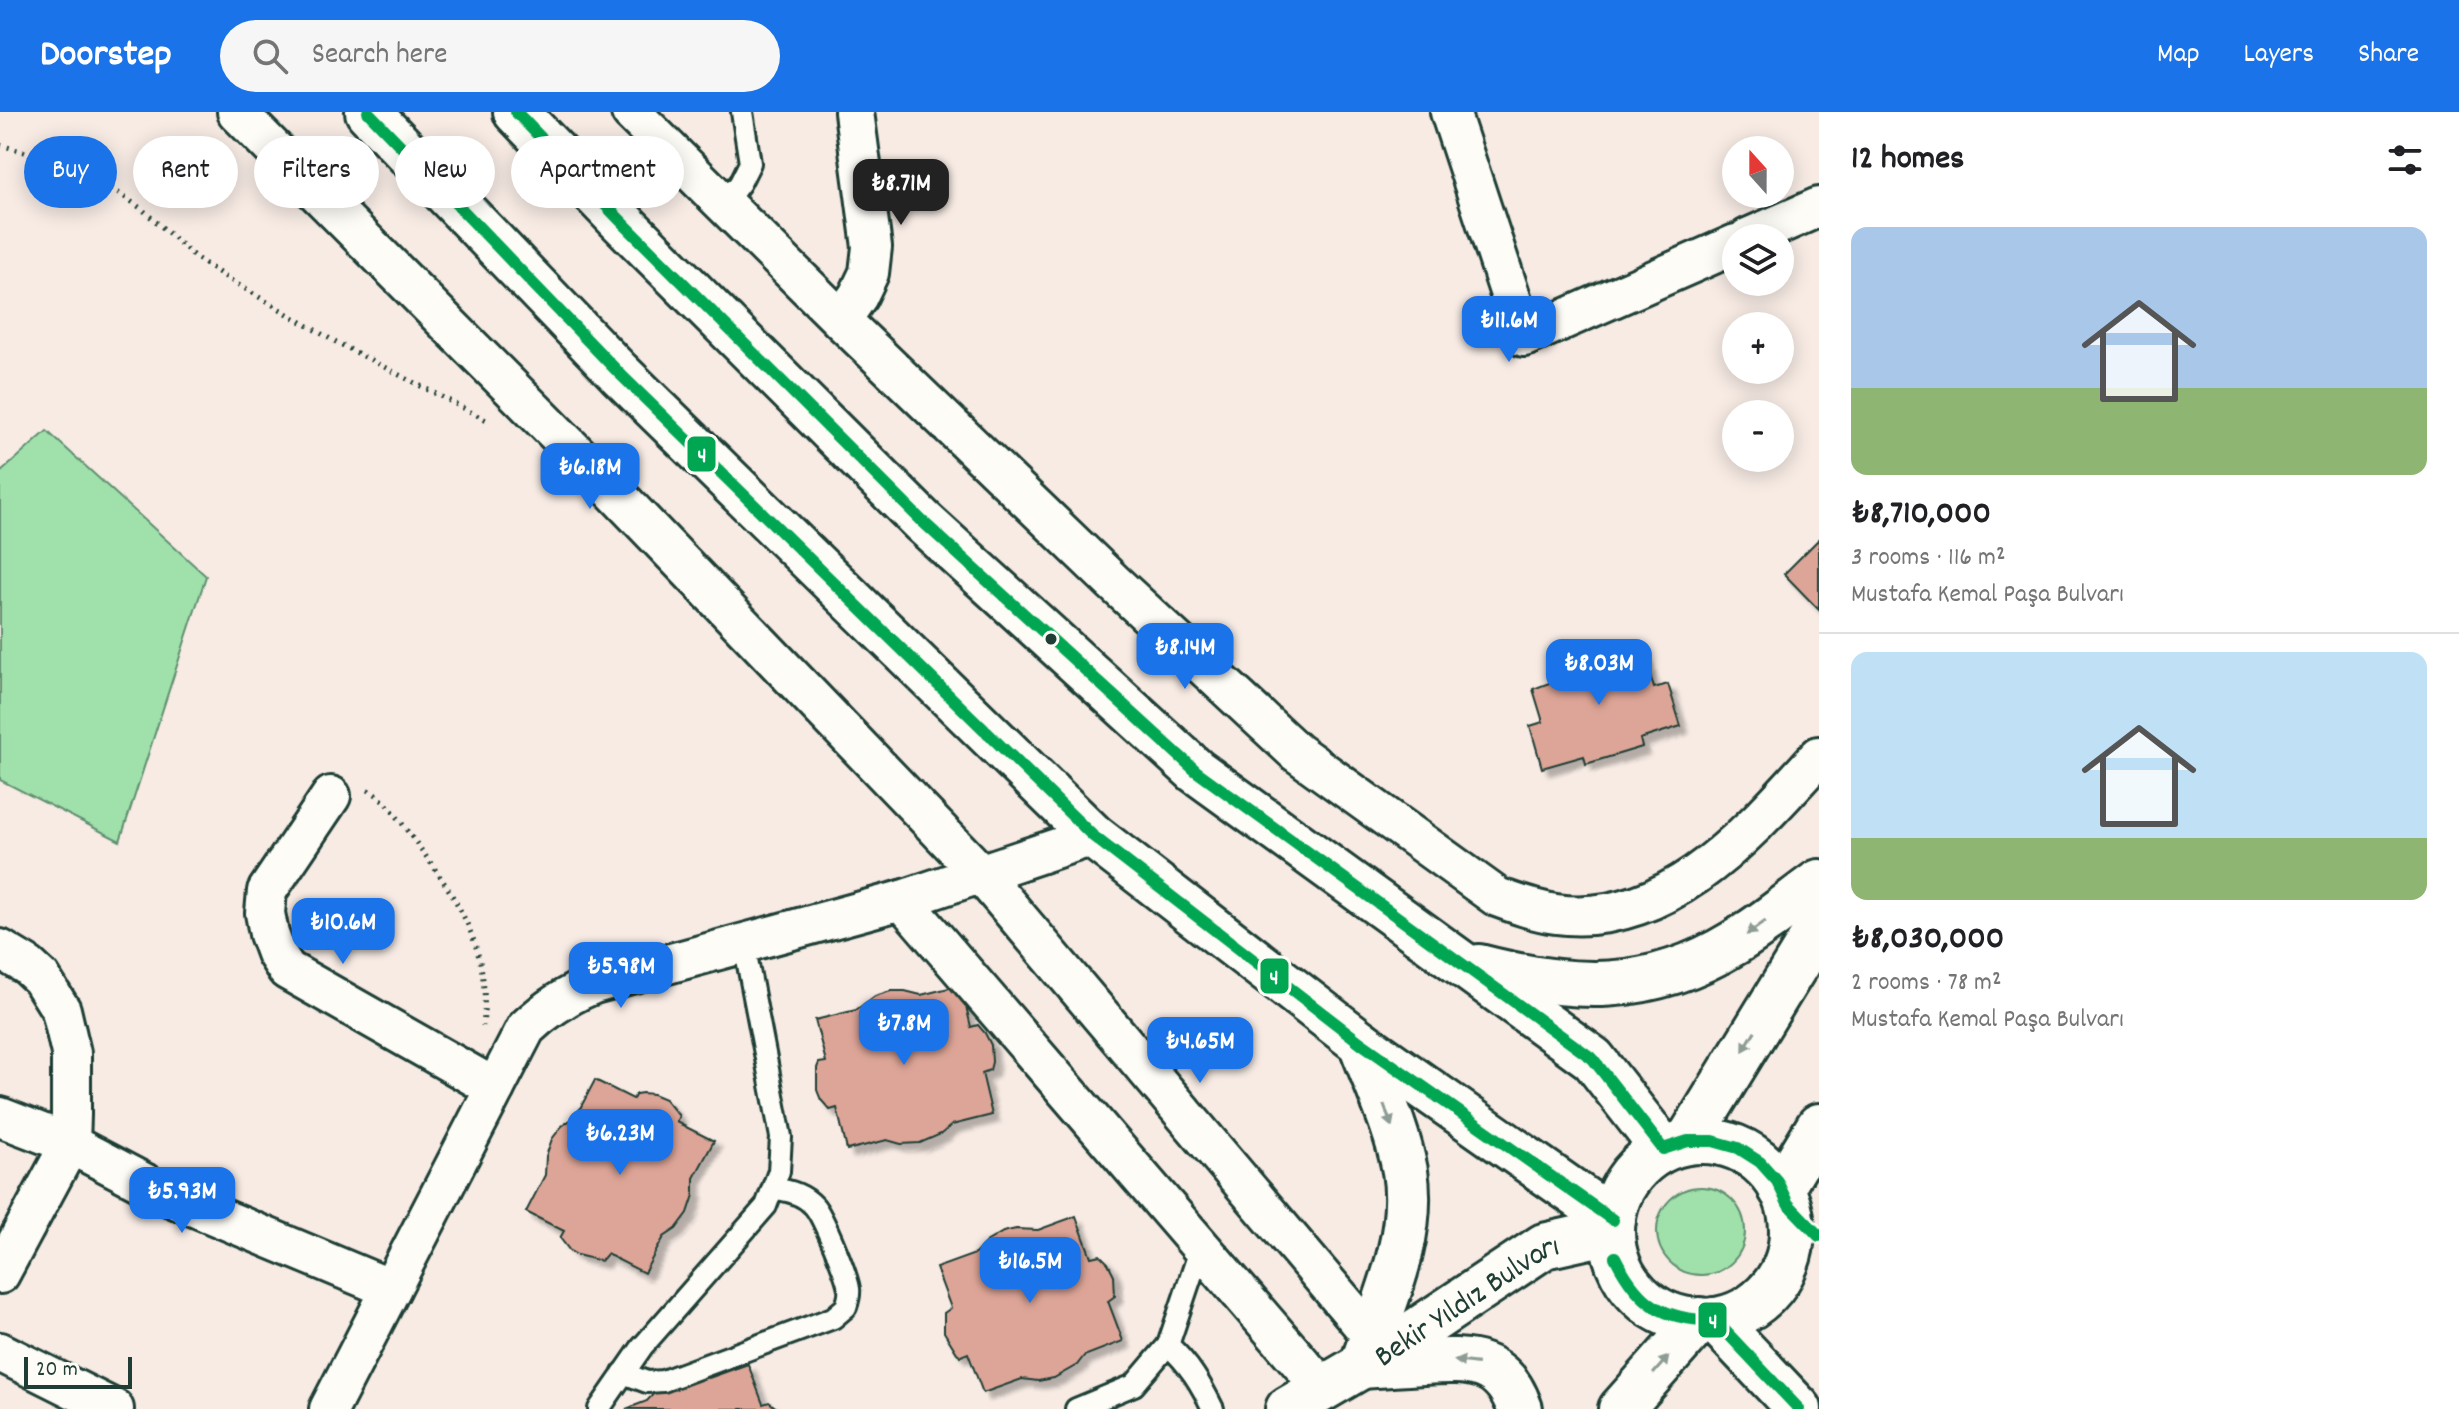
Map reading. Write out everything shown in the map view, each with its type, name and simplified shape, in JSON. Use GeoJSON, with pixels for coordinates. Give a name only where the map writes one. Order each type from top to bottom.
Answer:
{"type":"FeatureCollection","features":[{"type":"Feature","properties":{"kind":"main road"},"geometry":{"type":"LineString","coordinates":[[368,112],[619,373],[1093,836],[1361,1043],[1612,1226]]}},
{"type":"Feature","properties":{"kind":"main road"},"geometry":{"type":"LineString","coordinates":[[516,112],[922,521],[1196,771],[1593,1059],[1676,1145]]}},
{"type":"Feature","properties":{"kind":"main road"},"geometry":{"type":"LineString","coordinates":[[1461,963],[1510,975],[1582,985],[1624,984],[1643,980],[1691,964],[1735,943],[1819,882]]}},
{"type":"Feature","properties":{"kind":"main road"},"geometry":{"type":"LineString","coordinates":[[1676,1145],[1819,927]]}},
{"type":"Feature","properties":{"kind":"main road"},"geometry":{"type":"LineString","coordinates":[[1361,1043],[1400,1149],[1407,1197],[1402,1243],[1367,1351],[1475,1361],[1491,1368],[1504,1379],[1520,1409]]}},
{"type":"Feature","properties":{"kind":"main road"},"geometry":{"type":"LineString","coordinates":[[1784,1197],[1819,1126]]}},
{"type":"Feature","properties":{"kind":"main road"},"geometry":{"type":"LineString","coordinates":[[1713,1141],[1738,1148],[1760,1162],[1777,1181],[1784,1197],[1792,1229],[1789,1255],[1778,1279],[1761,1298],[1740,1312],[1708,1320],[1689,1320],[1664,1313],[1643,1299],[1626,1280],[1615,1257],[1612,1226],[1615,1206],[1625,1183],[1642,1163],[1676,1145],[1713,1141]]}},
{"type":"Feature","properties":{"kind":"main road"},"geometry":{"type":"LineString","coordinates":[[1784,1197],[1819,1236]]}},
{"type":"Feature","properties":{"kind":"main road","name":"Bekir Yıldız Bulvarı"},"geometry":{"type":"LineString","coordinates":[[1306,1399],[1367,1351],[1544,1246],[1612,1226]]}},
{"type":"Feature","properties":{"kind":"main road"},"geometry":{"type":"LineString","coordinates":[[1621,1409],[1708,1320]]}},
{"type":"Feature","properties":{"kind":"main road"},"geometry":{"type":"LineString","coordinates":[[1708,1320],[1799,1409]]}},
{"type":"Feature","properties":{"kind":"street"},"geometry":{"type":"LineString","coordinates":[[237,112],[592,469],[981,874],[1367,1351]]}},
{"type":"Feature","properties":{"kind":"street"},"geometry":{"type":"LineString","coordinates":[[631,112],[841,320],[1296,752],[1497,897],[1527,908],[1558,914],[1605,912],[1646,901],[1702,870],[1731,848],[1819,756]]}},
{"type":"Feature","properties":{"kind":"street"},"geometry":{"type":"LineString","coordinates":[[841,320],[869,273],[872,247],[854,112]]}},
{"type":"Feature","properties":{"kind":"street"},"geometry":{"type":"LineString","coordinates":[[1450,112],[1524,337],[1722,250]]}},
{"type":"Feature","properties":{"kind":"street"},"geometry":{"type":"LineString","coordinates":[[1780,224],[1819,207]]}},
{"type":"Feature","properties":{"kind":"street"},"geometry":{"type":"LineString","coordinates":[[331,796],[267,891],[265,913],[276,953],[287,970],[483,1080]]}},
{"type":"Feature","properties":{"kind":"street"},"geometry":{"type":"LineString","coordinates":[[329,1409],[391,1289],[483,1080],[546,1009],[594,984],[902,900],[1093,836]]}},
{"type":"Feature","properties":{"kind":"street"},"geometry":{"type":"LineString","coordinates":[[902,900],[1201,1247],[1306,1399]]}},
{"type":"Feature","properties":{"kind":"street"},"geometry":{"type":"LineString","coordinates":[[0,949],[41,978],[61,1010],[71,1053],[70,1144],[0,1274]]}},
{"type":"Feature","properties":{"kind":"street"},"geometry":{"type":"LineString","coordinates":[[0,1117],[70,1144],[173,1198],[391,1289]]}},
{"type":"Feature","properties":{"kind":"street"},"geometry":{"type":"LineString","coordinates":[[0,1352],[114,1409]]}},
{"type":"Feature","properties":{"kind":"lane"},"geometry":{"type":"LineString","coordinates":[[724,204],[750,163],[742,112]]}},
{"type":"Feature","properties":{"kind":"lane"},"geometry":{"type":"LineString","coordinates":[[599,1409],[642,1347],[755,1220],[774,1189],[781,1163],[781,1137],[744,944]]}},
{"type":"Feature","properties":{"kind":"lane"},"geometry":{"type":"LineString","coordinates":[[623,1373],[647,1382],[663,1381],[833,1318],[846,1307],[849,1287],[822,1219],[803,1196],[789,1190],[774,1189]]}},
{"type":"Feature","properties":{"kind":"lane"},"geometry":{"type":"LineString","coordinates":[[1076,1409],[1134,1385],[1168,1345],[1201,1247]]}},
{"type":"Feature","properties":{"kind":"lane"},"geometry":{"type":"LineString","coordinates":[[1168,1345],[1197,1376],[1213,1409]]}},
{"type":"Feature","properties":{"kind":"path"},"geometry":{"type":"LineString","coordinates":[[0,145],[57,161],[95,177],[119,192],[195,257],[230,280],[334,341],[503,428]]}},
{"type":"Feature","properties":{"kind":"path"},"geometry":{"type":"LineString","coordinates":[[331,796],[344,790],[358,789],[367,790],[385,801],[460,906],[478,950],[485,998],[483,1080]]}},
{"type":"Feature","properties":{"kind":"green space"},"geometry":{"type":"Polygon","coordinates":[[[47,431],[206,576],[120,841],[0,780],[0,473],[47,431]]]}},
{"type":"Feature","properties":{"kind":"green space"},"geometry":{"type":"Polygon","coordinates":[[[1701,1187],[1726,1194],[1738,1206],[1745,1231],[1738,1256],[1726,1268],[1701,1275],[1676,1268],[1664,1256],[1657,1231],[1664,1206],[1676,1194],[1701,1187]]]}},
{"type":"Feature","properties":{"kind":"building"},"geometry":{"type":"Polygon","coordinates":[[[1819,539],[1819,610],[1784,574],[1819,539]]]}},
{"type":"Feature","properties":{"kind":"building"},"geometry":{"type":"Polygon","coordinates":[[[1600,641],[1604,652],[1620,647],[1625,661],[1644,654],[1654,688],[1668,684],[1681,726],[1640,739],[1642,747],[1586,764],[1584,756],[1542,768],[1530,726],[1543,722],[1533,689],[1552,682],[1548,669],[1565,663],[1561,652],[1600,641]]]}},
{"type":"Feature","properties":{"kind":"building"},"geometry":{"type":"Polygon","coordinates":[[[961,985],[971,1027],[978,1025],[991,1045],[990,1070],[982,1073],[992,1115],[952,1125],[941,1134],[920,1143],[901,1144],[887,1140],[847,1150],[837,1108],[830,1110],[817,1090],[817,1068],[819,1063],[826,1062],[815,1020],[856,1010],[875,996],[891,991],[921,995],[961,985]]]}},
{"type":"Feature","properties":{"kind":"building"},"geometry":{"type":"Polygon","coordinates":[[[595,1080],[633,1099],[636,1094],[642,1093],[665,1099],[679,1116],[676,1122],[714,1141],[694,1178],[694,1195],[688,1213],[676,1229],[664,1237],[644,1273],[607,1254],[601,1261],[577,1255],[560,1238],[564,1231],[526,1212],[545,1175],[546,1156],[552,1139],[562,1126],[576,1116],[595,1080]]]}},
{"type":"Feature","properties":{"kind":"building"},"geometry":{"type":"Polygon","coordinates":[[[1076,1216],[1091,1257],[1100,1255],[1114,1275],[1115,1296],[1108,1301],[1123,1341],[1084,1356],[1077,1365],[1054,1378],[1038,1381],[1022,1379],[983,1393],[968,1353],[961,1356],[957,1353],[944,1332],[944,1313],[951,1308],[936,1268],[975,1254],[986,1242],[1003,1232],[1038,1230],[1076,1216]]]}},
{"type":"Feature","properties":{"kind":"building"},"geometry":{"type":"Polygon","coordinates":[[[748,1364],[763,1404],[769,1402],[778,1409],[626,1409],[647,1401],[656,1391],[700,1376],[709,1378],[748,1364]]]}},
{"type":"Feature","properties":{"kind":"transit line","name":"4"},"geometry":{"type":"LineString","coordinates":[[368,112],[619,373],[1093,836],[1361,1043],[1613,1220]]}},
{"type":"Feature","properties":{"kind":"transit line","name":"4"},"geometry":{"type":"LineString","coordinates":[[516,112],[922,521],[1196,771],[1593,1059],[1663,1149],[1688,1141],[1713,1141],[1738,1148],[1760,1162],[1777,1181],[1788,1204],[1819,1236]]}},
{"type":"Feature","properties":{"kind":"transit line","name":"4"},"geometry":{"type":"LineString","coordinates":[[1615,1257],[1633,1286],[1654,1306],[1681,1317],[1715,1320],[1799,1409]]}}]}
